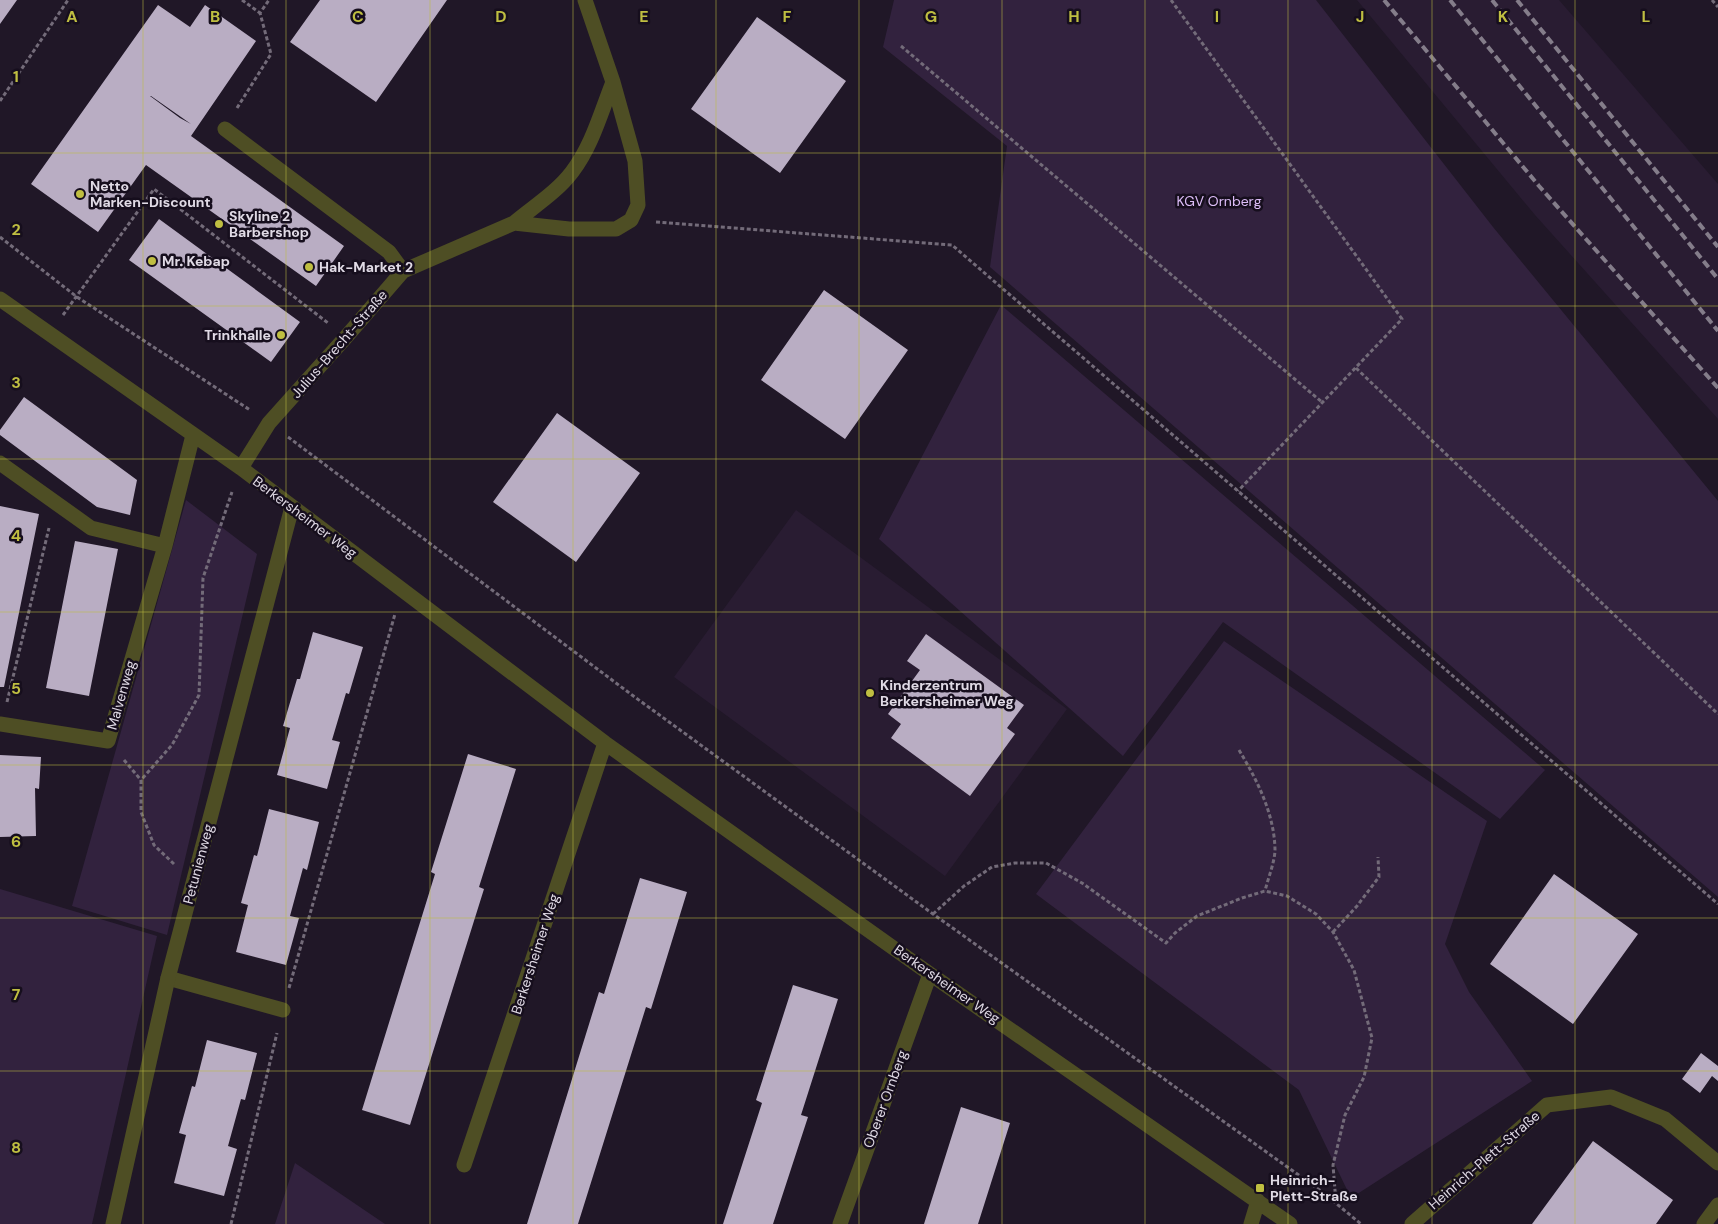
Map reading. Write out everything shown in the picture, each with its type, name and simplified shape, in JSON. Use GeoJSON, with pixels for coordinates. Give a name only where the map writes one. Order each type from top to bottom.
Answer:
{"type":"FeatureCollection","features":[{"type":"Feature","properties":{"kind":"street"},"geometry":{"type":"LineString","coordinates":[[584,0],[613,82],[635,161],[638,205],[631,220]]}},
{"type":"Feature","properties":{"kind":"street","name":"Julius-Brecht-Straße"},"geometry":{"type":"LineString","coordinates":[[240,468],[269,423],[402,271],[514,223],[572,173],[589,145],[613,82]]}},
{"type":"Feature","properties":{"kind":"street"},"geometry":{"type":"LineString","coordinates":[[225,129],[389,252],[402,271]]}},
{"type":"Feature","properties":{"kind":"street","name":"Julius-Brecht-Straße"},"geometry":{"type":"LineString","coordinates":[[514,223],[569,229],[616,229],[631,220]]}},
{"type":"Feature","properties":{"kind":"street","name":"Berkersheimer Weg"},"geometry":{"type":"LineString","coordinates":[[0,298],[240,468],[605,743],[930,974],[1290,1224]]}},
{"type":"Feature","properties":{"kind":"street","name":"Malvenweg"},"geometry":{"type":"LineString","coordinates":[[1,724],[108,741],[165,546],[193,435]]}},
{"type":"Feature","properties":{"kind":"street"},"geometry":{"type":"LineString","coordinates":[[0,463],[92,528],[165,546]]}},
{"type":"Feature","properties":{"kind":"street","name":"Petunienweg"},"geometry":{"type":"LineString","coordinates":[[113,1224],[168,978],[292,507]]}},
{"type":"Feature","properties":{"kind":"street","name":"Berkersheimer Weg"},"geometry":{"type":"LineString","coordinates":[[464,1165],[605,743]]}},
{"type":"Feature","properties":{"kind":"street","name":"Oberer Ornberg"},"geometry":{"type":"LineString","coordinates":[[840,1224],[930,974]]}},
{"type":"Feature","properties":{"kind":"street"},"geometry":{"type":"LineString","coordinates":[[168,978],[283,1010]]}},
{"type":"Feature","properties":{"kind":"street","name":"Heinrich-Plett-Straße"},"geometry":{"type":"LineString","coordinates":[[1412,1224],[1546,1105],[1611,1096],[1665,1119],[1718,1163]]}},
{"type":"Feature","properties":{"kind":"street"},"geometry":{"type":"LineString","coordinates":[[1251,1224],[1258,1201]]}},
{"type":"Feature","properties":{"kind":"street"},"geometry":{"type":"LineString","coordinates":[[1704,1224],[1718,1205]]}},
{"type":"Feature","properties":{"kind":"path"},"geometry":{"type":"LineString","coordinates":[[0,102],[68,0]]}},
{"type":"Feature","properties":{"kind":"path"},"geometry":{"type":"LineString","coordinates":[[225,129],[271,54],[260,13],[242,0]]}},
{"type":"Feature","properties":{"kind":"path"},"geometry":{"type":"LineString","coordinates":[[260,13],[269,0]]}},
{"type":"Feature","properties":{"kind":"path"},"geometry":{"type":"LineString","coordinates":[[1171,0],[1402,319],[1238,491]]}},
{"type":"Feature","properties":{"kind":"path"},"geometry":{"type":"LineString","coordinates":[[1712,0],[1718,6]]}},
{"type":"Feature","properties":{"kind":"path"},"geometry":{"type":"LineString","coordinates":[[901,46],[1323,403]]}},
{"type":"Feature","properties":{"kind":"path"},"geometry":{"type":"LineString","coordinates":[[49,332],[77,297],[154,189],[346,337]]}},
{"type":"Feature","properties":{"kind":"path"},"geometry":{"type":"LineString","coordinates":[[631,220],[952,245],[1718,904]]}},
{"type":"Feature","properties":{"kind":"path"},"geometry":{"type":"LineString","coordinates":[[0,237],[77,297],[269,423],[632,695],[1336,1204],[1361,1224]]}},
{"type":"Feature","properties":{"kind":"path"},"geometry":{"type":"LineString","coordinates":[[1356,368],[1718,714]]}},
{"type":"Feature","properties":{"kind":"path"},"geometry":{"type":"LineString","coordinates":[[193,882],[154,845],[141,812],[141,780],[172,745],[199,695],[204,578],[240,468]]}},
{"type":"Feature","properties":{"kind":"path"},"geometry":{"type":"LineString","coordinates":[[1,724],[50,526]]}},
{"type":"Feature","properties":{"kind":"path"},"geometry":{"type":"LineString","coordinates":[[232,1224],[283,1010],[402,589]]}},
{"type":"Feature","properties":{"kind":"path"},"geometry":{"type":"LineString","coordinates":[[1240,750],[1256,780],[1269,813],[1275,850],[1265,891]]}},
{"type":"Feature","properties":{"kind":"path"},"geometry":{"type":"LineString","coordinates":[[1333,932],[1357,906],[1379,877],[1378,857]]}},
{"type":"Feature","properties":{"kind":"path"},"geometry":{"type":"LineString","coordinates":[[933,914],[964,886],[992,867],[1015,863],[1046,863],[1082,883],[1166,943],[1175,933],[1197,916],[1265,891],[1287,896],[1316,914],[1333,932],[1354,970],[1372,1038],[1364,1077],[1345,1115],[1333,1165],[1336,1204]]}},
{"type":"Feature","properties":{"kind":"shaded area"},"geometry":{"type":"Polygon","coordinates":[[[1357,0],[1559,0],[1718,184],[1718,419],[1535,215],[1357,0]]]}},
{"type":"Feature","properties":{"kind":"shaded area","name":"Kinderzentrum Berkersheimer Weg"},"geometry":{"type":"Polygon","coordinates":[[[796,510],[1067,709],[945,876],[674,677],[796,510]]]}},
{"type":"Feature","properties":{"kind":"green space","name":"KGV Ornberg"},"geometry":{"type":"Polygon","coordinates":[[[894,0],[1316,0],[1493,227],[1718,501],[1718,897],[990,267],[1007,146],[883,47],[894,0]]]}},
{"type":"Feature","properties":{"kind":"green space"},"geometry":{"type":"Polygon","coordinates":[[[1001,305],[1545,770],[1500,819],[1223,622],[1123,756],[879,539],[1001,305]]]}},
{"type":"Feature","properties":{"kind":"green space"},"geometry":{"type":"Polygon","coordinates":[[[186,500],[257,554],[167,935],[72,906],[186,500]]]}},
{"type":"Feature","properties":{"kind":"green space"},"geometry":{"type":"Polygon","coordinates":[[[1224,641],[1487,821],[1445,944],[1469,992],[1532,1081],[1351,1198],[1299,1090],[1036,894],[1224,641]]]}},
{"type":"Feature","properties":{"kind":"green space"},"geometry":{"type":"Polygon","coordinates":[[[0,889],[157,936],[92,1224],[0,1224],[0,889]]]}},
{"type":"Feature","properties":{"kind":"green space"},"geometry":{"type":"Polygon","coordinates":[[[295,1163],[385,1224],[275,1224],[295,1163]]]}},
{"type":"Feature","properties":{"kind":"building"},"geometry":{"type":"Polygon","coordinates":[[[0,0],[17,0],[0,24],[0,0]]]}},
{"type":"Feature","properties":{"kind":"building"},"geometry":{"type":"Polygon","coordinates":[[[320,0],[447,0],[376,102],[290,42],[320,0]]]}},
{"type":"Feature","properties":{"kind":"building"},"geometry":{"type":"Polygon","coordinates":[[[158,5],[190,27],[205,5],[256,41],[191,136],[344,246],[316,286],[146,165],[98,232],[31,184],[158,5]],[[151,96],[180,118],[191,124],[151,96]]]}},
{"type":"Feature","properties":{"kind":"building"},"geometry":{"type":"Polygon","coordinates":[[[757,17],[846,81],[780,173],[691,109],[757,17]]]}},
{"type":"Feature","properties":{"kind":"building"},"geometry":{"type":"Polygon","coordinates":[[[159,219],[300,322],[271,362],[129,260],[159,219]]]}},
{"type":"Feature","properties":{"kind":"building"},"geometry":{"type":"Polygon","coordinates":[[[824,290],[908,350],[845,439],[761,380],[824,290]]]}},
{"type":"Feature","properties":{"kind":"building"},"geometry":{"type":"Polygon","coordinates":[[[24,397],[137,480],[130,515],[97,507],[0,435],[0,430],[24,397]]]}},
{"type":"Feature","properties":{"kind":"building"},"geometry":{"type":"Polygon","coordinates":[[[557,413],[640,473],[576,562],[493,502],[557,413]]]}},
{"type":"Feature","properties":{"kind":"building"},"geometry":{"type":"Polygon","coordinates":[[[0,506],[39,514],[4,687],[0,687],[0,506]]]}},
{"type":"Feature","properties":{"kind":"building"},"geometry":{"type":"Polygon","coordinates":[[[75,541],[118,549],[89,696],[46,688],[75,541]]]}},
{"type":"Feature","properties":{"kind":"building"},"geometry":{"type":"Polygon","coordinates":[[[313,632],[363,647],[349,694],[346,693],[332,740],[340,742],[327,789],[277,775],[290,728],[283,726],[297,679],[300,679],[313,632]]]}},
{"type":"Feature","properties":{"kind":"building"},"geometry":{"type":"Polygon","coordinates":[[[926,634],[1024,705],[1007,728],[1015,734],[970,796],[891,738],[901,724],[888,714],[920,670],[907,661],[926,634]]]}},
{"type":"Feature","properties":{"kind":"building"},"geometry":{"type":"Polygon","coordinates":[[[468,754],[516,769],[479,887],[484,889],[410,1125],[362,1110],[435,874],[431,872],[468,754]]]}},
{"type":"Feature","properties":{"kind":"building"},"geometry":{"type":"Polygon","coordinates":[[[0,755],[41,757],[39,789],[35,788],[36,836],[0,837],[0,755]]]}},
{"type":"Feature","properties":{"kind":"building"},"geometry":{"type":"Polygon","coordinates":[[[269,809],[319,822],[307,870],[303,868],[290,916],[299,918],[286,965],[236,952],[248,905],[241,903],[254,855],[257,856],[269,809]]]}},
{"type":"Feature","properties":{"kind":"building"},"geometry":{"type":"Polygon","coordinates":[[[1554,874],[1638,934],[1573,1024],[1490,964],[1554,874]]]}},
{"type":"Feature","properties":{"kind":"building"},"geometry":{"type":"Polygon","coordinates":[[[640,878],[687,892],[651,1009],[646,1007],[578,1224],[527,1224],[599,992],[604,994],[640,878]]]}},
{"type":"Feature","properties":{"kind":"building"},"geometry":{"type":"Polygon","coordinates":[[[793,985],[838,999],[801,1115],[808,1117],[773,1224],[723,1224],[762,1103],[756,1100],[793,985]]]}},
{"type":"Feature","properties":{"kind":"building"},"geometry":{"type":"Polygon","coordinates":[[[207,1040],[257,1053],[245,1100],[241,1099],[228,1146],[237,1149],[224,1196],[174,1183],[186,1135],[179,1133],[192,1086],[195,1087],[207,1040]]]}},
{"type":"Feature","properties":{"kind":"building"},"geometry":{"type":"Polygon","coordinates":[[[1701,1053],[1718,1066],[1718,1081],[1712,1076],[1700,1093],[1682,1079],[1701,1053]]]}},
{"type":"Feature","properties":{"kind":"building"},"geometry":{"type":"Polygon","coordinates":[[[961,1107],[1010,1123],[978,1224],[924,1224],[961,1107]]]}},
{"type":"Feature","properties":{"kind":"building"},"geometry":{"type":"Polygon","coordinates":[[[1593,1141],[1673,1200],[1656,1224],[1532,1224],[1593,1141]]]}},
{"type":"Feature","properties":{"kind":"railway"},"geometry":{"type":"LineString","coordinates":[[1384,0],[1539,186],[1718,388]]}},
{"type":"Feature","properties":{"kind":"railway"},"geometry":{"type":"LineString","coordinates":[[1450,0],[1718,331]]}},
{"type":"Feature","properties":{"kind":"railway"},"geometry":{"type":"LineString","coordinates":[[1492,0],[1718,279]]}},
{"type":"Feature","properties":{"kind":"railway"},"geometry":{"type":"LineString","coordinates":[[1517,0],[1718,247]]}},
{"type":"Feature","properties":{"kind":"place","name":"Netto Marken-Discount"},"geometry":{"type":"Point","coordinates":[80,194]}},
{"type":"Feature","properties":{"kind":"place","name":"Skyline 2 Barbershop"},"geometry":{"type":"Point","coordinates":[219,224]}},
{"type":"Feature","properties":{"kind":"place","name":"Mr. Kebap"},"geometry":{"type":"Point","coordinates":[152,261]}},
{"type":"Feature","properties":{"kind":"place","name":"Hak-Market 2"},"geometry":{"type":"Point","coordinates":[309,267]}},
{"type":"Feature","properties":{"kind":"place","name":"Trinkhalle"},"geometry":{"type":"Point","coordinates":[281,335]}},
{"type":"Feature","properties":{"kind":"place","name":"Kinderzentrum Berkersheimer Weg"},"geometry":{"type":"Point","coordinates":[870,693]}},
{"type":"Feature","properties":{"kind":"place","name":"Heinrich- Plett-Straße"},"geometry":{"type":"Point","coordinates":[1260,1188]}}]}
